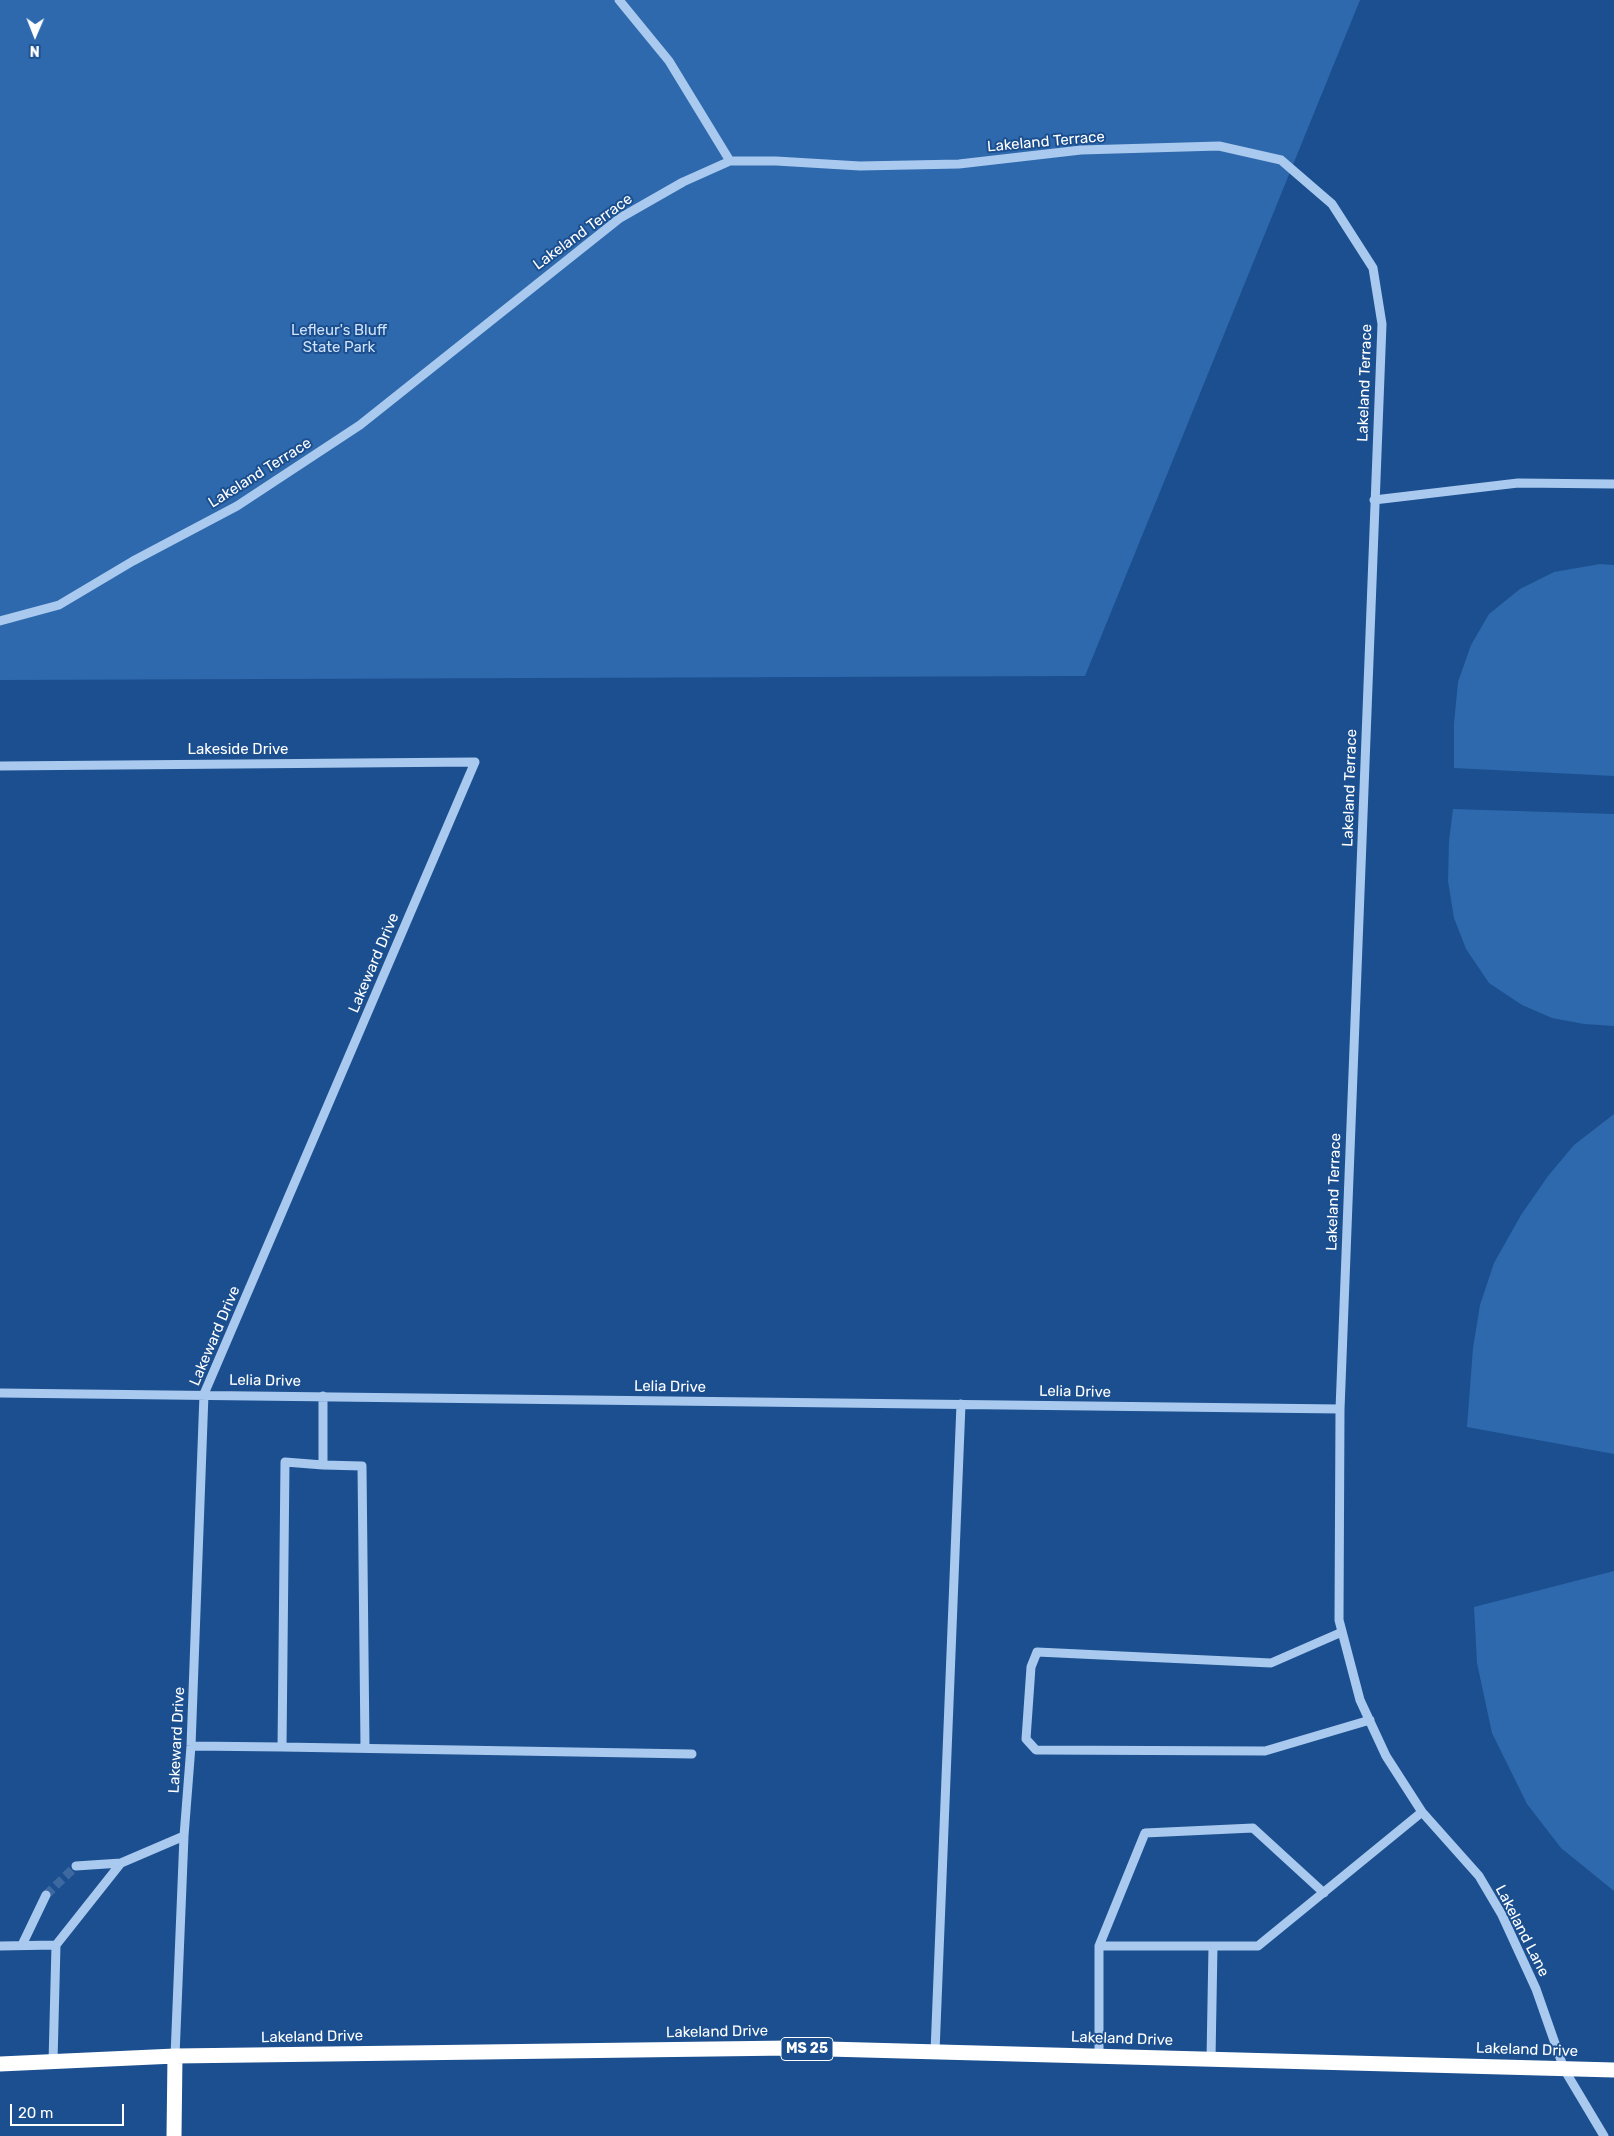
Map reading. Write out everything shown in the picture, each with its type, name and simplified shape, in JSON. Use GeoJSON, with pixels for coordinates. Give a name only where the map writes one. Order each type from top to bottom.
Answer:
{"type":"FeatureCollection","features":[{"type":"Feature","properties":{"kind":"highway","name":"Lakeland Drive"},"geometry":{"type":"LineString","coordinates":[[0,2064],[175,2056],[790,2048],[1614,2070]]}},
{"type":"Feature","properties":{"kind":"highway"},"geometry":{"type":"LineString","coordinates":[[174,2136],[175,2056]]}},
{"type":"Feature","properties":{"kind":"street"},"geometry":{"type":"LineString","coordinates":[[619,0],[669,62],[730,161]]}},
{"type":"Feature","properties":{"kind":"street","name":"Lakeland Terrace"},"geometry":{"type":"LineString","coordinates":[[0,621],[59,605],[133,560],[237,506],[360,425],[620,218],[683,182],[730,161],[776,161],[860,166],[959,164],[1081,150],[1219,146],[1281,160],[1332,204],[1373,268],[1382,324],[1340,1409],[1339,1620],[1360,1700],[1386,1756]]}},
{"type":"Feature","properties":{"kind":"street"},"geometry":{"type":"LineString","coordinates":[[1374,500],[1518,483],[1614,484]]}},
{"type":"Feature","properties":{"kind":"street","name":"Lakeside Drive"},"geometry":{"type":"LineString","coordinates":[[0,766],[476,762]]}},
{"type":"Feature","properties":{"kind":"street","name":"Lakeward Drive"},"geometry":{"type":"LineString","coordinates":[[175,2056],[184,1836],[191,1746],[204,1394],[476,762]]}},
{"type":"Feature","properties":{"kind":"street","name":"Lelia Drive"},"geometry":{"type":"LineString","coordinates":[[0,1393],[1340,1409]]}},
{"type":"Feature","properties":{"kind":"street"},"geometry":{"type":"LineString","coordinates":[[323,1396],[323,1465]]}},
{"type":"Feature","properties":{"kind":"street"},"geometry":{"type":"LineString","coordinates":[[935,2052],[961,1404]]}},
{"type":"Feature","properties":{"kind":"street"},"geometry":{"type":"LineString","coordinates":[[282,1747],[285,1462],[362,1466],[365,1747]]}},
{"type":"Feature","properties":{"kind":"street"},"geometry":{"type":"LineString","coordinates":[[1342,1632],[1271,1663],[1038,1652],[1031,1667],[1026,1739],[1036,1750],[1265,1751],[1370,1720]]}},
{"type":"Feature","properties":{"kind":"street"},"geometry":{"type":"LineString","coordinates":[[191,1746],[365,1747],[692,1754]]}},
{"type":"Feature","properties":{"kind":"street","name":"Lakeland Lane"},"geometry":{"type":"LineString","coordinates":[[1386,1756],[1422,1812],[1478,1876],[1502,1915],[1536,1990],[1564,2069],[1604,2136]]}},
{"type":"Feature","properties":{"kind":"street"},"geometry":{"type":"LineString","coordinates":[[1099,1946],[1258,1946],[1422,1812]]}},
{"type":"Feature","properties":{"kind":"street"},"geometry":{"type":"LineString","coordinates":[[1099,2055],[1099,1946],[1145,1834],[1253,1828],[1324,1893]]}},
{"type":"Feature","properties":{"kind":"street"},"geometry":{"type":"LineString","coordinates":[[76,1866],[121,1864],[184,1836]]}},
{"type":"Feature","properties":{"kind":"street"},"geometry":{"type":"LineString","coordinates":[[53,2062],[56,1945],[121,1864]]}},
{"type":"Feature","properties":{"kind":"street"},"geometry":{"type":"LineString","coordinates":[[22,1945],[46,1896]]}},
{"type":"Feature","properties":{"kind":"street"},"geometry":{"type":"LineString","coordinates":[[0,1946],[56,1945]]}},
{"type":"Feature","properties":{"kind":"street"},"geometry":{"type":"LineString","coordinates":[[1211,2059],[1213,1946]]}},
{"type":"Feature","properties":{"kind":"green space","name":"Lefleur's Bluff State Park"},"geometry":{"type":"Polygon","coordinates":[[[0,0],[1360,0],[1085,676],[0,680],[0,0]]]}},
{"type":"Feature","properties":{"kind":"green space"},"geometry":{"type":"Polygon","coordinates":[[[1600,564],[1614,565],[1614,776],[1454,768],[1454,724],[1458,682],[1471,645],[1489,614],[1520,589],[1554,572],[1600,564]]]}},
{"type":"Feature","properties":{"kind":"green space"},"geometry":{"type":"Polygon","coordinates":[[[1453,809],[1614,814],[1614,1026],[1584,1024],[1552,1018],[1522,1005],[1489,983],[1466,949],[1454,918],[1448,881],[1449,841],[1453,809]]]}},
{"type":"Feature","properties":{"kind":"green space"},"geometry":{"type":"Polygon","coordinates":[[[1614,1114],[1614,1454],[1467,1427],[1473,1348],[1480,1305],[1494,1263],[1521,1215],[1548,1176],[1574,1145],[1614,1114]]]}},
{"type":"Feature","properties":{"kind":"green space"},"geometry":{"type":"Polygon","coordinates":[[[1614,1571],[1614,1891],[1561,1848],[1527,1804],[1492,1733],[1477,1663],[1474,1607],[1614,1571]]]}},
{"type":"Feature","properties":{"kind":"tunnel"},"geometry":{"type":"LineString","coordinates":[[46,1895],[76,1866]]}}]}
